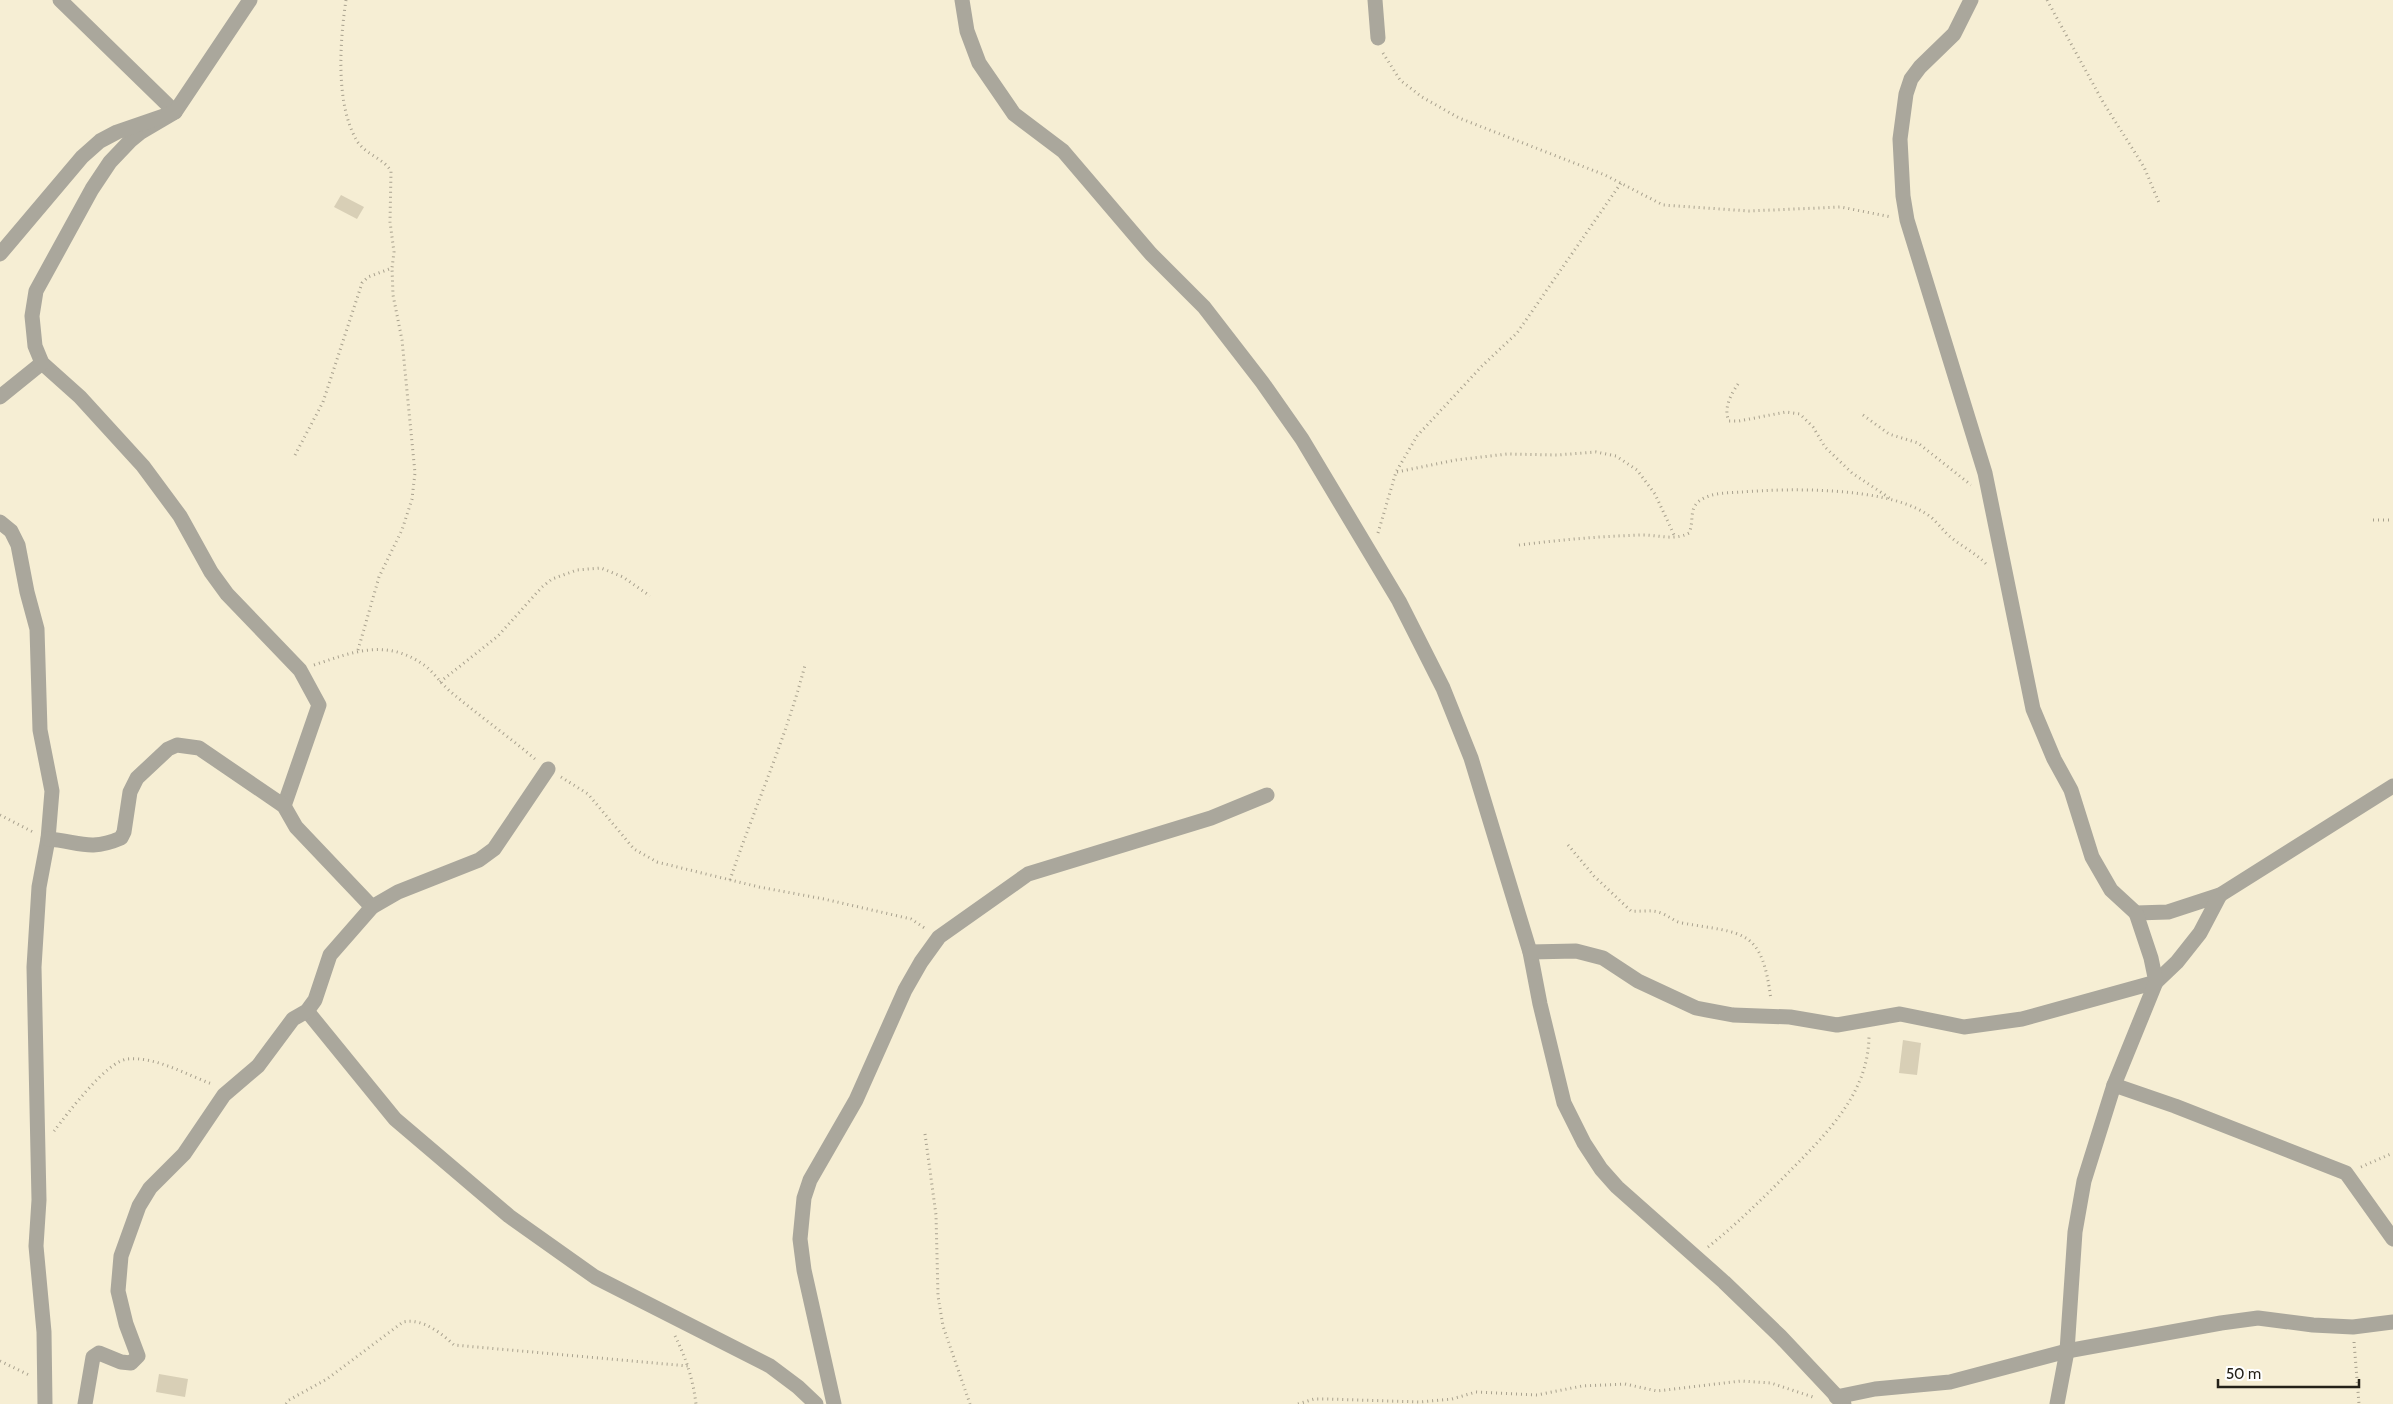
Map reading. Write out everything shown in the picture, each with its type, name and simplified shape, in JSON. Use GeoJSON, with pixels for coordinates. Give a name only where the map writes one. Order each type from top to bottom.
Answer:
{"type":"FeatureCollection","features":[{"type":"Feature","properties":{"kind":"street"},"geometry":{"type":"LineString","coordinates":[[60,0],[174,112]]}},
{"type":"Feature","properties":{"kind":"street"},"geometry":{"type":"LineString","coordinates":[[250,0],[174,112],[141,132],[110,162],[92,189],[44,273],[36,291],[32,316],[35,346],[42,362],[80,397],[143,466],[180,516],[211,572],[227,594],[300,670],[318,705],[284,806]]}},
{"type":"Feature","properties":{"kind":"street"},"geometry":{"type":"LineString","coordinates":[[962,0],[966,31],[979,63],[1014,114],[1063,150],[1151,254],[1204,307],[1262,382],[1297,432],[1399,601],[1443,688],[1472,758],[1530,952],[1540,1004],[1564,1103],[1584,1143],[1601,1169],[1618,1187],[1780,1336],[1840,1401],[1875,1389],[1950,1382],[2067,1351],[2258,1318],[2313,1326],[2353,1327],[2393,1322]]}},
{"type":"Feature","properties":{"kind":"street"},"geometry":{"type":"LineString","coordinates":[[1375,0],[1378,38]]}},
{"type":"Feature","properties":{"kind":"street"},"geometry":{"type":"LineString","coordinates":[[1971,0],[1954,34],[1920,67],[1906,94],[1900,139],[1902,187],[1907,220],[1952,368],[1978,442],[2033,709],[2054,759],[2071,790],[2092,857],[2112,890],[2136,912],[2151,958],[2156,982]]}},
{"type":"Feature","properties":{"kind":"street"},"geometry":{"type":"LineString","coordinates":[[0,254],[82,158],[100,141],[117,132],[174,112]]}},
{"type":"Feature","properties":{"kind":"street"},"geometry":{"type":"LineString","coordinates":[[0,398],[42,362]]}},
{"type":"Feature","properties":{"kind":"street"},"geometry":{"type":"LineString","coordinates":[[0,522],[11,531],[18,545],[27,592],[38,629],[40,730],[52,792],[48,840],[39,887],[34,967],[39,1200],[36,1246],[48,1398]]}},
{"type":"Feature","properties":{"kind":"street"},"geometry":{"type":"LineString","coordinates":[[48,840],[66,840],[85,846],[102,845],[121,838],[124,832],[130,792],[137,778],[168,749],[181,744],[199,748],[284,806],[296,827],[372,907]]}},
{"type":"Feature","properties":{"kind":"street"},"geometry":{"type":"LineString","coordinates":[[85,1404],[92,1357],[96,1354],[121,1362],[131,1363],[138,1356],[126,1324],[118,1291],[121,1256],[139,1206],[150,1188],[184,1154],[229,1091],[258,1066],[293,1019],[307,1010],[315,1000],[330,955],[372,907],[398,892],[480,860],[494,849],[548,769]]}},
{"type":"Feature","properties":{"kind":"street"},"geometry":{"type":"LineString","coordinates":[[2136,912],[2168,912],[2220,895],[2393,786]]}},
{"type":"Feature","properties":{"kind":"street"},"geometry":{"type":"LineString","coordinates":[[834,1404],[804,1270],[800,1239],[804,1198],[810,1180],[856,1100],[905,990],[939,937],[1028,874],[1211,818],[1267,794]]}},
{"type":"Feature","properties":{"kind":"street"},"geometry":{"type":"LineString","coordinates":[[2057,1404],[2067,1351],[2078,1215],[2084,1180],[2114,1086],[2156,982],[2177,962],[2200,933],[2220,895]]}},
{"type":"Feature","properties":{"kind":"street"},"geometry":{"type":"LineString","coordinates":[[1530,952],[1576,951],[1603,958],[1638,981],[1696,1008],[1733,1015],[1790,1016],[1837,1025],[1900,1014],[1964,1027],[1991,1024],[2022,1019],[2156,982]]}},
{"type":"Feature","properties":{"kind":"street"},"geometry":{"type":"LineString","coordinates":[[307,1010],[395,1119],[509,1216],[594,1277],[770,1366],[798,1386],[816,1404]]}},
{"type":"Feature","properties":{"kind":"street"},"geometry":{"type":"LineString","coordinates":[[2114,1086],[2176,1106],[2346,1174],[2393,1239]]}},
{"type":"Feature","properties":{"kind":"path"},"geometry":{"type":"LineString","coordinates":[[346,0],[340,47],[344,90],[351,123],[357,141],[363,149],[381,161],[391,172],[390,222],[394,252],[392,268],[393,295],[402,340],[415,474],[412,499],[402,530],[379,577],[358,650]]}},
{"type":"Feature","properties":{"kind":"path"},"geometry":{"type":"LineString","coordinates":[[2047,0],[2103,102],[2144,167],[2160,204]]}},
{"type":"Feature","properties":{"kind":"path"},"geometry":{"type":"LineString","coordinates":[[1378,38],[1384,58],[1400,80],[1422,98],[1479,128],[1621,183],[1664,205],[1749,211],[1841,207],[1907,220]]}},
{"type":"Feature","properties":{"kind":"path"},"geometry":{"type":"LineString","coordinates":[[1373,558],[1382,515],[1396,472],[1407,451],[1426,426],[1482,366],[1517,333],[1621,183]]}},
{"type":"Feature","properties":{"kind":"path"},"geometry":{"type":"LineString","coordinates":[[294,455],[323,402],[362,284],[368,277],[392,268]]}},
{"type":"Feature","properties":{"kind":"path"},"geometry":{"type":"LineString","coordinates":[[1738,384],[1729,400],[1727,413],[1729,420],[1739,422],[1786,412],[1800,414],[1813,427],[1826,447],[1852,473],[1894,501]]}},
{"type":"Feature","properties":{"kind":"path"},"geometry":{"type":"LineString","coordinates":[[1863,415],[1889,434],[1918,443],[1969,483],[1992,507]]}},
{"type":"Feature","properties":{"kind":"path"},"geometry":{"type":"LineString","coordinates":[[1396,472],[1456,460],[1507,454],[1557,455],[1596,452],[1616,456],[1637,470],[1655,494],[1675,538]]}},
{"type":"Feature","properties":{"kind":"path"},"geometry":{"type":"LineString","coordinates":[[1519,545],[1576,539],[1646,535],[1675,538],[1688,533],[1692,527],[1692,515],[1699,501],[1717,494],[1820,489],[1894,501],[1926,513],[1952,539],[1974,551],[1987,565]]}},
{"type":"Feature","properties":{"kind":"path"},"geometry":{"type":"LineString","coordinates":[[2373,520],[2393,520]]}},
{"type":"Feature","properties":{"kind":"path"},"geometry":{"type":"LineString","coordinates":[[440,682],[498,636],[542,587],[552,579],[577,570],[601,568],[623,577],[650,596]]}},
{"type":"Feature","properties":{"kind":"path"},"geometry":{"type":"LineString","coordinates":[[300,670],[358,650],[376,648],[396,651],[424,665],[440,682],[548,769],[588,794],[634,849],[647,858],[730,880],[911,919],[939,937]]}},
{"type":"Feature","properties":{"kind":"path"},"geometry":{"type":"LineString","coordinates":[[730,880],[749,824],[763,794],[782,737],[792,716],[805,666]]}},
{"type":"Feature","properties":{"kind":"path"},"geometry":{"type":"LineString","coordinates":[[0,815],[48,840]]}},
{"type":"Feature","properties":{"kind":"path"},"geometry":{"type":"LineString","coordinates":[[1568,845],[1594,876],[1631,910],[1653,911],[1682,923],[1732,930],[1750,940],[1760,954],[1767,973],[1773,1016]]}},
{"type":"Feature","properties":{"kind":"path"},"geometry":{"type":"LineString","coordinates":[[1695,1256],[1737,1224],[1761,1202],[1832,1126],[1850,1100],[1864,1070],[1869,1043],[1869,1019]]}},
{"type":"Feature","properties":{"kind":"path"},"geometry":{"type":"LineString","coordinates":[[37,1154],[75,1104],[116,1062],[128,1059],[152,1062],[229,1091]]}},
{"type":"Feature","properties":{"kind":"path"},"geometry":{"type":"LineString","coordinates":[[925,1134],[936,1215],[938,1296],[943,1326],[970,1404]]}},
{"type":"Feature","properties":{"kind":"path"},"geometry":{"type":"LineString","coordinates":[[2346,1174],[2393,1153]]}},
{"type":"Feature","properties":{"kind":"path"},"geometry":{"type":"LineString","coordinates":[[661,1310],[688,1366],[696,1404]]}},
{"type":"Feature","properties":{"kind":"path"},"geometry":{"type":"LineString","coordinates":[[286,1404],[289,1400],[327,1379],[403,1322],[411,1320],[439,1331],[454,1345],[688,1366]]}},
{"type":"Feature","properties":{"kind":"path"},"geometry":{"type":"LineString","coordinates":[[2353,1327],[2359,1404]]}},
{"type":"Feature","properties":{"kind":"path"},"geometry":{"type":"LineString","coordinates":[[0,1361],[48,1398]]}},
{"type":"Feature","properties":{"kind":"path"},"geometry":{"type":"LineString","coordinates":[[1298,1404],[1314,1399],[1420,1402],[1452,1399],[1476,1392],[1538,1395],[1604,1384],[1625,1384],[1657,1391],[1741,1381],[1771,1383],[1806,1396],[1840,1401]]}},
{"type":"Feature","properties":{"kind":"building"},"geometry":{"type":"Polygon","coordinates":[[[341,195],[364,207],[357,219],[334,207],[341,195]]]}},
{"type":"Feature","properties":{"kind":"building"},"geometry":{"type":"Polygon","coordinates":[[[1903,1040],[1921,1043],[1917,1075],[1899,1073],[1903,1040]]]}},
{"type":"Feature","properties":{"kind":"building"},"geometry":{"type":"Polygon","coordinates":[[[159,1374],[188,1379],[185,1397],[156,1392],[159,1374]]]}}]}
